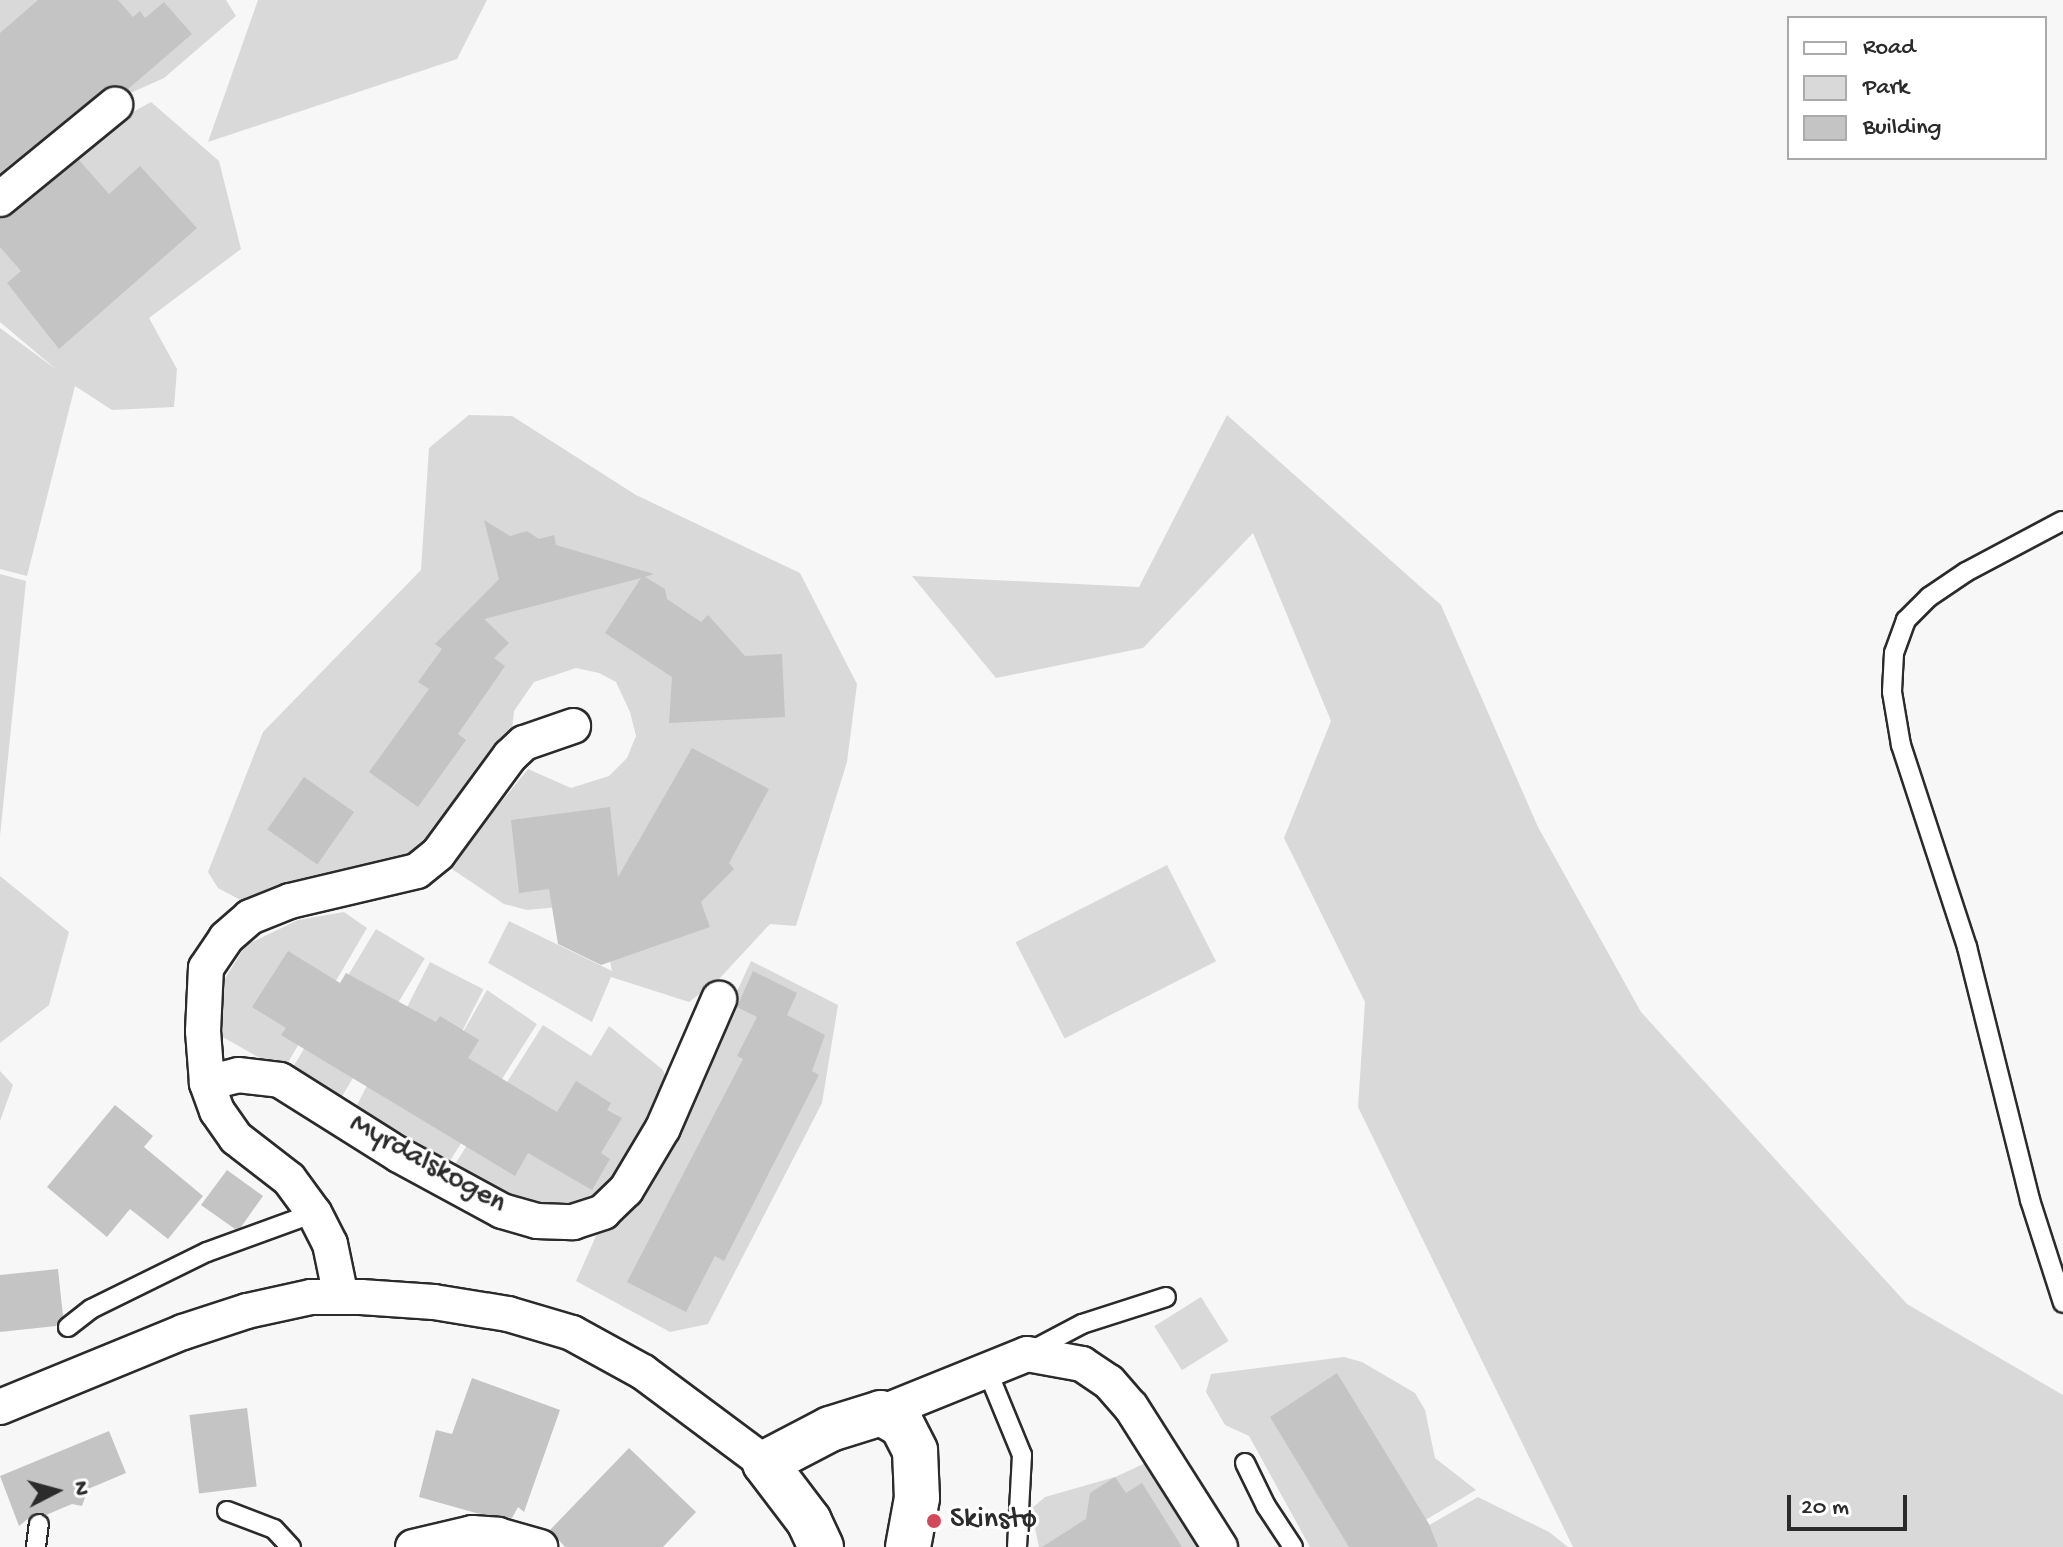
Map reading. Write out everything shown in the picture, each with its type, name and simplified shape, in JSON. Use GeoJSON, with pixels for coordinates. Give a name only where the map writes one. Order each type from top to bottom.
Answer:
{"type":"FeatureCollection","features":[{"type":"Feature","properties":{"kind":"main road"},"geometry":{"type":"LineString","coordinates":[[821,1547],[809,1521],[765,1463],[830,1429],[881,1413],[902,1425],[915,1451],[917,1498],[908,1547]]}},
{"type":"Feature","properties":{"kind":"street"},"geometry":{"type":"LineString","coordinates":[[0,199],[115,105]]}},
{"type":"Feature","properties":{"kind":"street"},"geometry":{"type":"LineString","coordinates":[[341,1297],[330,1244],[314,1213],[289,1179],[236,1138],[217,1111],[207,1083],[203,1031],[206,968],[226,938],[250,917],[290,901],[390,880],[417,871],[438,854],[510,756],[524,743],[573,726]]}},
{"type":"Feature","properties":{"kind":"street","name":"Myrdalskogen"},"geometry":{"type":"LineString","coordinates":[[207,1083],[238,1075],[280,1080],[399,1155],[502,1211],[537,1221],[573,1222],[603,1212],[626,1190],[663,1128],[719,999]]}},
{"type":"Feature","properties":{"kind":"street"},"geometry":{"type":"LineString","coordinates":[[0,1407],[183,1332],[247,1311],[311,1297],[434,1302],[508,1314],[572,1333],[643,1372],[765,1463]]}},
{"type":"Feature","properties":{"kind":"street"},"geometry":{"type":"LineString","coordinates":[[881,1413],[1027,1354],[1082,1364],[1109,1382],[1131,1407],[1220,1547]]}},
{"type":"Feature","properties":{"kind":"street"},"geometry":{"type":"LineString","coordinates":[[413,1547],[472,1533],[498,1535],[540,1547]]}},
{"type":"Feature","properties":{"kind":"lane"},"geometry":{"type":"LineString","coordinates":[[2062,521],[1966,572],[1929,597],[1906,620],[1894,653],[1892,692],[1901,745],[1967,947],[2030,1200],[2063,1303]]}},
{"type":"Feature","properties":{"kind":"lane"},"geometry":{"type":"LineString","coordinates":[[68,1327],[91,1309],[207,1252],[314,1213]]}},
{"type":"Feature","properties":{"kind":"lane"},"geometry":{"type":"LineString","coordinates":[[1027,1354],[1051,1338],[1082,1324],[1166,1297]]}},
{"type":"Feature","properties":{"kind":"lane"},"geometry":{"type":"LineString","coordinates":[[987,1370],[1022,1455],[1017,1547]]}},
{"type":"Feature","properties":{"kind":"lane"},"geometry":{"type":"LineString","coordinates":[[1245,1463],[1266,1506],[1293,1547]]}},
{"type":"Feature","properties":{"kind":"lane"},"geometry":{"type":"LineString","coordinates":[[227,1511],[274,1529],[291,1547]]}},
{"type":"Feature","properties":{"kind":"lane"},"geometry":{"type":"LineString","coordinates":[[36,1547],[39,1524]]}},
{"type":"Feature","properties":{"kind":"green space"},"geometry":{"type":"Polygon","coordinates":[[[0,0],[226,0],[236,16],[164,78],[110,102],[0,192],[0,0]]]}},
{"type":"Feature","properties":{"kind":"green space"},"geometry":{"type":"Polygon","coordinates":[[[258,0],[487,0],[457,59],[208,142],[258,0]]]}},
{"type":"Feature","properties":{"kind":"green space"},"geometry":{"type":"Polygon","coordinates":[[[151,102],[219,161],[241,249],[149,318],[177,369],[174,407],[112,410],[75,386],[27,576],[0,569],[0,328],[57,370],[0,322],[0,214],[106,127],[151,102]]]}},
{"type":"Feature","properties":{"kind":"green space"},"geometry":{"type":"Polygon","coordinates":[[[469,415],[512,416],[636,495],[800,573],[857,684],[847,762],[796,926],[770,924],[718,980],[689,1002],[611,977],[592,1022],[488,963],[509,921],[612,971],[602,922],[571,906],[527,910],[504,904],[449,867],[528,769],[571,788],[609,776],[627,758],[636,736],[630,712],[616,682],[599,673],[576,668],[534,682],[514,711],[512,730],[429,842],[409,858],[250,905],[218,888],[208,872],[263,732],[421,570],[429,448],[469,415]]]}},
{"type":"Feature","properties":{"kind":"green space"},"geometry":{"type":"Polygon","coordinates":[[[1227,415],[1441,605],[1538,827],[1641,1012],[1907,1304],[2063,1395],[2063,1547],[1573,1547],[1358,1107],[1365,1002],[1284,838],[1331,721],[1253,533],[1143,648],[996,678],[912,576],[1139,587],[1227,415]]]}},
{"type":"Feature","properties":{"kind":"green space"},"geometry":{"type":"Polygon","coordinates":[[[0,574],[26,581],[0,836],[0,574]]]}},
{"type":"Feature","properties":{"kind":"green space"},"geometry":{"type":"Polygon","coordinates":[[[1167,865],[1216,961],[1065,1038],[1016,942],[1167,865]]]}},
{"type":"Feature","properties":{"kind":"green space"},"geometry":{"type":"Polygon","coordinates":[[[0,876],[69,932],[49,1005],[0,1043],[0,876]]]}},
{"type":"Feature","properties":{"kind":"green space"},"geometry":{"type":"Polygon","coordinates":[[[344,912],[367,928],[283,1071],[217,1034],[214,996],[246,945],[298,920],[344,912]]]}},
{"type":"Feature","properties":{"kind":"green space"},"geometry":{"type":"Polygon","coordinates":[[[376,929],[425,958],[338,1102],[289,1073],[376,929]]]}},
{"type":"Feature","properties":{"kind":"green space"},"geometry":{"type":"Polygon","coordinates":[[[751,961],[838,1005],[822,1103],[708,1324],[670,1332],[576,1281],[600,1227],[625,1219],[660,1159],[751,961]]]}},
{"type":"Feature","properties":{"kind":"green space"},"geometry":{"type":"Polygon","coordinates":[[[430,962],[483,989],[409,1136],[355,1109],[430,962]]]}},
{"type":"Feature","properties":{"kind":"green space"},"geometry":{"type":"Polygon","coordinates":[[[487,990],[537,1024],[446,1167],[401,1141],[487,990]]]}},
{"type":"Feature","properties":{"kind":"green space"},"geometry":{"type":"Polygon","coordinates":[[[543,1025],[591,1056],[609,1026],[663,1070],[670,1090],[600,1207],[555,1209],[507,1197],[452,1169],[543,1025]]]}},
{"type":"Feature","properties":{"kind":"green space"},"geometry":{"type":"Polygon","coordinates":[[[0,1071],[13,1085],[0,1121],[0,1071]]]}},
{"type":"Feature","properties":{"kind":"green space"},"geometry":{"type":"Polygon","coordinates":[[[1201,1297],[1229,1341],[1182,1370],[1154,1326],[1201,1297]]]}},
{"type":"Feature","properties":{"kind":"green space"},"geometry":{"type":"Polygon","coordinates":[[[1344,1357],[1362,1362],[1415,1393],[1425,1410],[1435,1458],[1476,1490],[1380,1547],[1310,1547],[1249,1436],[1225,1425],[1206,1392],[1211,1374],[1344,1357]]]}},
{"type":"Feature","properties":{"kind":"green space"},"geometry":{"type":"Polygon","coordinates":[[[1150,1461],[1202,1547],[1039,1547],[1031,1509],[1045,1497],[1115,1477],[1150,1461]]]}},
{"type":"Feature","properties":{"kind":"green space"},"geometry":{"type":"Polygon","coordinates":[[[1478,1497],[1549,1532],[1568,1547],[1391,1547],[1478,1497]]]}},
{"type":"Feature","properties":{"kind":"building"},"geometry":{"type":"Polygon","coordinates":[[[38,0],[118,0],[133,17],[140,11],[145,18],[164,2],[192,34],[127,90],[113,85],[102,90],[0,173],[0,33],[38,0]]]}},
{"type":"Feature","properties":{"kind":"building"},"geometry":{"type":"Polygon","coordinates":[[[79,160],[109,194],[140,166],[197,228],[59,349],[7,283],[21,271],[0,247],[0,219],[13,214],[79,160]]]}},
{"type":"Feature","properties":{"kind":"building"},"geometry":{"type":"Polygon","coordinates":[[[484,520],[510,536],[527,531],[539,539],[554,535],[556,545],[654,574],[645,577],[665,589],[667,599],[701,622],[708,615],[745,656],[782,654],[785,717],[669,723],[672,677],[605,633],[641,578],[484,619],[509,643],[494,658],[505,666],[458,734],[466,740],[418,807],[369,772],[429,689],[418,682],[442,649],[435,644],[499,579],[484,520]]]}},
{"type":"Feature","properties":{"kind":"building"},"geometry":{"type":"Polygon","coordinates":[[[692,748],[769,789],[729,863],[734,869],[701,902],[710,927],[601,965],[558,944],[549,889],[519,893],[511,820],[610,807],[618,877],[692,748]]]}},
{"type":"Feature","properties":{"kind":"building"},"geometry":{"type":"Polygon","coordinates":[[[304,777],[354,812],[317,864],[267,829],[304,777]]]}},
{"type":"Feature","properties":{"kind":"building"},"geometry":{"type":"Polygon","coordinates":[[[288,951],[340,983],[346,973],[436,1022],[440,1016],[479,1040],[468,1058],[557,1112],[576,1081],[611,1103],[607,1110],[622,1118],[601,1153],[610,1159],[592,1190],[528,1153],[515,1176],[281,1035],[286,1028],[252,1007],[288,951]]]}},
{"type":"Feature","properties":{"kind":"building"},"geometry":{"type":"Polygon","coordinates":[[[753,971],[797,993],[787,1015],[825,1035],[812,1071],[819,1075],[724,1261],[715,1256],[686,1312],[627,1282],[743,1059],[737,1056],[757,1017],[737,1007],[753,971]]]}},
{"type":"Feature","properties":{"kind":"building"},"geometry":{"type":"Polygon","coordinates":[[[115,1105],[153,1136],[144,1147],[203,1196],[168,1239],[130,1209],[107,1237],[47,1187],[115,1105]]]}},
{"type":"Feature","properties":{"kind":"building"},"geometry":{"type":"Polygon","coordinates":[[[227,1170],[263,1196],[241,1227],[235,1229],[201,1205],[227,1170]]]}},
{"type":"Feature","properties":{"kind":"building"},"geometry":{"type":"Polygon","coordinates":[[[58,1269],[63,1316],[56,1326],[0,1332],[0,1275],[58,1269]]]}},
{"type":"Feature","properties":{"kind":"building"},"geometry":{"type":"Polygon","coordinates":[[[1337,1373],[1429,1524],[1438,1547],[1349,1547],[1270,1417],[1337,1373]]]}},
{"type":"Feature","properties":{"kind":"building"},"geometry":{"type":"Polygon","coordinates":[[[472,1378],[560,1410],[524,1512],[518,1507],[512,1518],[476,1513],[419,1497],[436,1430],[452,1434],[472,1378]]]}},
{"type":"Feature","properties":{"kind":"building"},"geometry":{"type":"Polygon","coordinates":[[[247,1408],[257,1486],[199,1493],[189,1415],[247,1408]]]}},
{"type":"Feature","properties":{"kind":"building"},"geometry":{"type":"Polygon","coordinates":[[[109,1431],[126,1473],[88,1489],[82,1506],[72,1504],[46,1515],[35,1513],[19,1526],[0,1476],[109,1431]]]}},
{"type":"Feature","properties":{"kind":"building"},"geometry":{"type":"Polygon","coordinates":[[[629,1448],[696,1512],[663,1547],[565,1547],[550,1530],[629,1448]]]}},
{"type":"Feature","properties":{"kind":"building"},"geometry":{"type":"Polygon","coordinates":[[[1115,1477],[1126,1493],[1142,1483],[1182,1547],[1042,1547],[1086,1519],[1090,1493],[1115,1477]]]}},
{"type":"Feature","properties":{"kind":"place","name":"Skinstø"},"geometry":{"type":"Point","coordinates":[934,1521]}}]}
